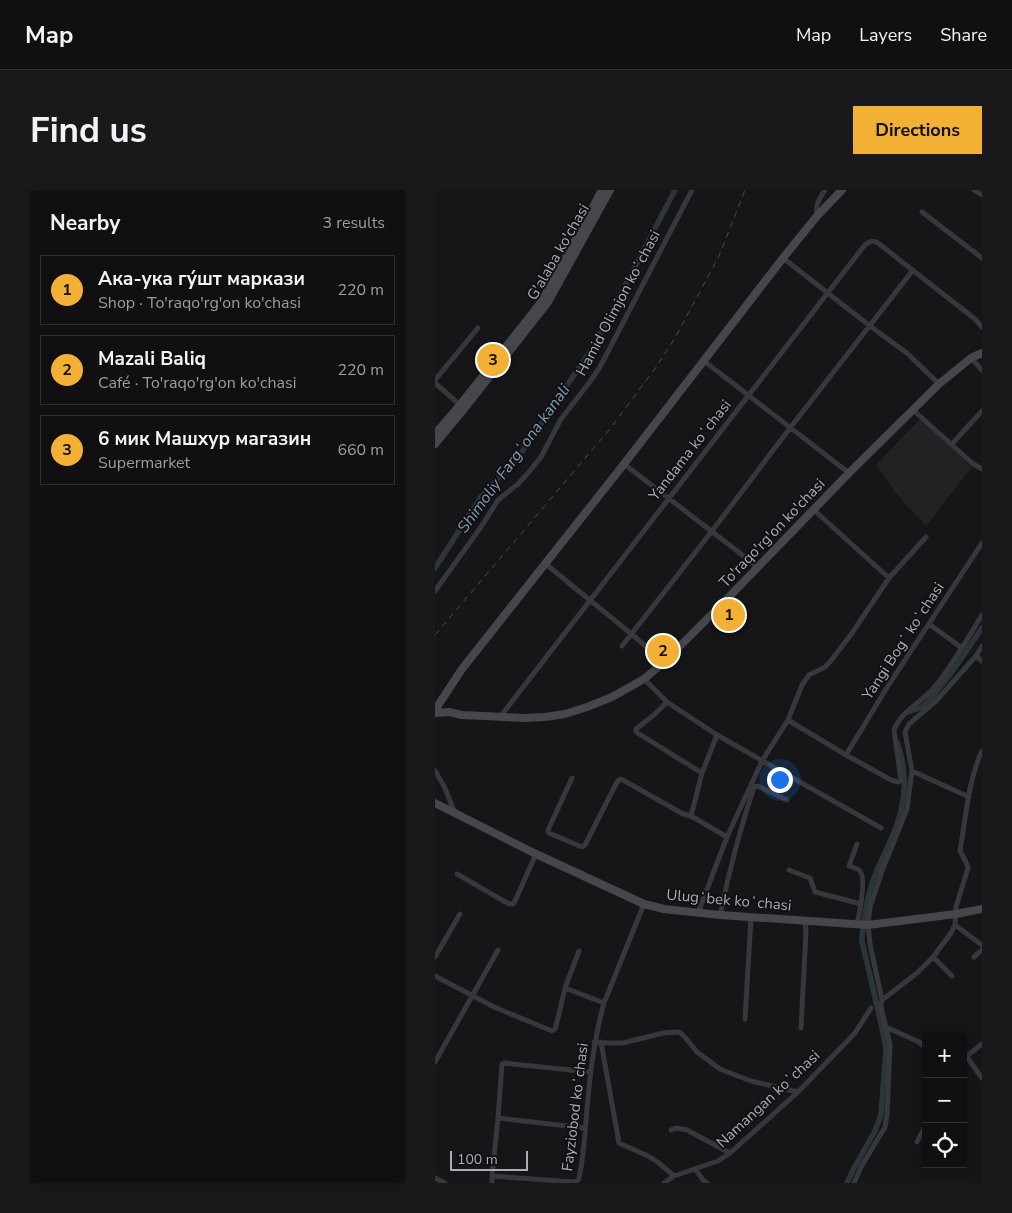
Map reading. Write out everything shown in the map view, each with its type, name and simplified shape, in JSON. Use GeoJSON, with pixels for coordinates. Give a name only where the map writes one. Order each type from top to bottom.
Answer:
{"type":"FeatureCollection","features":[{"type":"Feature","properties":{"kind":"main road","name":"G'alaba ko'chasi"},"geometry":{"type":"LineString","coordinates":[[435,444],[548,302],[601,190]]}},
{"type":"Feature","properties":{"kind":"main road","name":"G'alaba ko'chasi"},"geometry":{"type":"LineString","coordinates":[[435,434],[539,305],[610,190]]}},
{"type":"Feature","properties":{"kind":"main road"},"geometry":{"type":"LineString","coordinates":[[436,707],[462,669],[625,464],[783,258],[817,216],[842,190]]}},
{"type":"Feature","properties":{"kind":"main road","name":"To'raqo'rg'on ko'chasi"},"geometry":{"type":"LineString","coordinates":[[436,707],[462,715],[545,717],[587,708],[612,697],[644,679],[664,662],[939,384],[971,358],[982,353]]}},
{"type":"Feature","properties":{"kind":"main road","name":"Ulugʻbek koʻchasi"},"geometry":{"type":"LineString","coordinates":[[435,803],[536,854],[643,904],[664,909],[751,918],[857,925],[956,914],[982,909]]}},
{"type":"Feature","properties":{"kind":"street","name":"Hamid Olimjon koʻchasi"},"geometry":{"type":"LineString","coordinates":[[435,591],[498,500],[517,484],[541,457],[561,419],[600,367],[692,190]]}},
{"type":"Feature","properties":{"kind":"street"},"geometry":{"type":"LineString","coordinates":[[817,216],[817,202],[825,190]]}},
{"type":"Feature","properties":{"kind":"street"},"geometry":{"type":"LineString","coordinates":[[974,190],[982,195]]}},
{"type":"Feature","properties":{"kind":"street"},"geometry":{"type":"LineString","coordinates":[[921,212],[982,258]]}},
{"type":"Feature","properties":{"kind":"street","name":"Yandama koʻchasi"},"geometry":{"type":"LineString","coordinates":[[500,717],[864,246],[873,241],[878,243],[975,319],[982,327]]}},
{"type":"Feature","properties":{"kind":"street"},"geometry":{"type":"LineString","coordinates":[[783,258],[909,354],[939,384]]}},
{"type":"Feature","properties":{"kind":"street"},"geometry":{"type":"LineString","coordinates":[[622,646],[913,270]]}},
{"type":"Feature","properties":{"kind":"street"},"geometry":{"type":"LineString","coordinates":[[460,405],[435,381],[478,328]]}},
{"type":"Feature","properties":{"kind":"street"},"geometry":{"type":"LineString","coordinates":[[971,358],[982,370]]}},
{"type":"Feature","properties":{"kind":"street"},"geometry":{"type":"LineString","coordinates":[[704,362],[849,473]]}},
{"type":"Feature","properties":{"kind":"street"},"geometry":{"type":"LineString","coordinates":[[913,410],[972,463],[982,469]]}},
{"type":"Feature","properties":{"kind":"street"},"geometry":{"type":"LineString","coordinates":[[952,444],[982,411]]}},
{"type":"Feature","properties":{"kind":"street"},"geometry":{"type":"LineString","coordinates":[[625,464],[758,567]]}},
{"type":"Feature","properties":{"kind":"street"},"geometry":{"type":"LineString","coordinates":[[814,510],[889,578]]}},
{"type":"Feature","properties":{"kind":"street"},"geometry":{"type":"LineString","coordinates":[[698,913],[727,838],[762,760],[788,720],[802,685],[809,675],[825,667],[830,662],[889,578],[926,537]]}},
{"type":"Feature","properties":{"kind":"street","name":"Yangi Bogʻ koʻchasi"},"geometry":{"type":"LineString","coordinates":[[846,754],[886,688],[982,543]]}},
{"type":"Feature","properties":{"kind":"street"},"geometry":{"type":"LineString","coordinates":[[546,564],[632,633],[664,662]]}},
{"type":"Feature","properties":{"kind":"street"},"geometry":{"type":"LineString","coordinates":[[788,720],[891,780],[899,782],[901,780],[894,730],[897,723],[940,680],[982,615]]}},
{"type":"Feature","properties":{"kind":"street"},"geometry":{"type":"LineString","coordinates":[[929,624],[961,648]]}},
{"type":"Feature","properties":{"kind":"street"},"geometry":{"type":"LineString","coordinates":[[854,1183],[861,1167],[885,1127],[887,1115],[890,1044],[882,1012],[882,1000],[870,944],[868,925],[870,907],[882,871],[907,809],[912,771],[905,737],[906,727],[936,702],[976,656],[982,646]]}},
{"type":"Feature","properties":{"kind":"street"},"geometry":{"type":"LineString","coordinates":[[976,656],[982,661]]}},
{"type":"Feature","properties":{"kind":"street"},"geometry":{"type":"LineString","coordinates":[[644,679],[667,702],[717,734],[881,828]]}},
{"type":"Feature","properties":{"kind":"street"},"geometry":{"type":"LineString","coordinates":[[667,702],[636,729],[636,732],[702,773]]}},
{"type":"Feature","properties":{"kind":"street"},"geometry":{"type":"LineString","coordinates":[[691,816],[702,773],[717,734]]}},
{"type":"Feature","properties":{"kind":"street"},"geometry":{"type":"LineString","coordinates":[[882,1000],[917,973],[933,957],[955,925],[956,907],[968,868],[960,850],[969,797],[982,751]]}},
{"type":"Feature","properties":{"kind":"street"},"geometry":{"type":"LineString","coordinates":[[435,771],[444,786],[455,813]]}},
{"type":"Feature","properties":{"kind":"street"},"geometry":{"type":"LineString","coordinates":[[912,771],[969,797]]}},
{"type":"Feature","properties":{"kind":"street"},"geometry":{"type":"LineString","coordinates":[[572,778],[548,830],[549,833],[576,846],[582,847],[585,845],[620,779],[683,814],[691,816],[727,838]]}},
{"type":"Feature","properties":{"kind":"street"},"geometry":{"type":"LineString","coordinates":[[720,915],[744,816],[754,787],[758,786],[787,800]]}},
{"type":"Feature","properties":{"kind":"street"},"geometry":{"type":"LineString","coordinates":[[857,844],[849,866],[860,871],[862,874],[861,904],[857,925]]}},
{"type":"Feature","properties":{"kind":"street"},"geometry":{"type":"LineString","coordinates":[[457,874],[509,904],[513,904],[536,854]]}},
{"type":"Feature","properties":{"kind":"street"},"geometry":{"type":"LineString","coordinates":[[789,870],[811,878],[815,892],[861,904]]}},
{"type":"Feature","properties":{"kind":"street","name":"Fayziobod koʻchasi"},"geometry":{"type":"LineString","coordinates":[[492,1176],[574,1182],[580,1176],[594,1042],[604,1003],[643,904]]}},
{"type":"Feature","properties":{"kind":"street"},"geometry":{"type":"LineString","coordinates":[[435,957],[460,914]]}},
{"type":"Feature","properties":{"kind":"street"},"geometry":{"type":"LineString","coordinates":[[745,1019],[751,918]]}},
{"type":"Feature","properties":{"kind":"street"},"geometry":{"type":"LineString","coordinates":[[801,1028],[805,921]]}},
{"type":"Feature","properties":{"kind":"street"},"geometry":{"type":"LineString","coordinates":[[955,925],[982,945]]}},
{"type":"Feature","properties":{"kind":"street"},"geometry":{"type":"LineString","coordinates":[[435,1062],[498,950]]}},
{"type":"Feature","properties":{"kind":"street"},"geometry":{"type":"LineString","coordinates":[[973,957],[982,950]]}},
{"type":"Feature","properties":{"kind":"street"},"geometry":{"type":"LineString","coordinates":[[435,976],[494,1006],[552,1031],[557,1026],[565,988],[579,951]]}},
{"type":"Feature","properties":{"kind":"street"},"geometry":{"type":"LineString","coordinates":[[933,957],[952,976]]}},
{"type":"Feature","properties":{"kind":"street"},"geometry":{"type":"LineString","coordinates":[[565,988],[604,1003]]}},
{"type":"Feature","properties":{"kind":"street","name":"Namangan koʻchasi"},"geometry":{"type":"LineString","coordinates":[[664,1183],[674,1176],[718,1161],[730,1153],[798,1092],[855,1033],[871,1008]]}},
{"type":"Feature","properties":{"kind":"street"},"geometry":{"type":"LineString","coordinates":[[886,1027],[922,1045]]}},
{"type":"Feature","properties":{"kind":"street"},"geometry":{"type":"LineString","coordinates":[[594,1042],[623,1043],[663,1033],[679,1032],[697,1052],[720,1069],[751,1081],[798,1092]]}},
{"type":"Feature","properties":{"kind":"street"},"geometry":{"type":"LineString","coordinates":[[601,1042],[619,1143],[648,1156],[674,1176]]}},
{"type":"Feature","properties":{"kind":"street"},"geometry":{"type":"LineString","coordinates":[[967,1056],[982,1044]]}},
{"type":"Feature","properties":{"kind":"street"},"geometry":{"type":"LineString","coordinates":[[967,1060],[982,1078]]}},
{"type":"Feature","properties":{"kind":"street"},"geometry":{"type":"LineString","coordinates":[[492,1183],[501,1067],[503,1064],[590,1072]]}},
{"type":"Feature","properties":{"kind":"street"},"geometry":{"type":"LineString","coordinates":[[498,1118],[585,1128]]}},
{"type":"Feature","properties":{"kind":"street"},"geometry":{"type":"LineString","coordinates":[[671,1130],[676,1128],[687,1130],[730,1153]]}},
{"type":"Feature","properties":{"kind":"street"},"geometry":{"type":"LineString","coordinates":[[917,1142],[922,1132]]}},
{"type":"Feature","properties":{"kind":"street"},"geometry":{"type":"LineString","coordinates":[[695,1169],[707,1183]]}},
{"type":"Feature","properties":{"kind":"street"},"geometry":{"type":"LineString","coordinates":[[435,1178],[445,1183]]}},
{"type":"Feature","properties":{"kind":"shaded area"},"geometry":{"type":"Polygon","coordinates":[[[920,419],[972,467],[926,526],[894,491],[876,465],[920,419]]]}},
{"type":"Feature","properties":{"kind":"waterway","name":"Shimoliy Fargʻona kanali"},"geometry":{"type":"LineString","coordinates":[[435,568],[481,497],[519,456],[595,344],[675,190]]}},
{"type":"Feature","properties":{"kind":"waterway"},"geometry":{"type":"LineString","coordinates":[[908,712],[922,707],[929,701],[982,628]]}},
{"type":"Feature","properties":{"kind":"waterway"},"geometry":{"type":"LineString","coordinates":[[847,1183],[875,1131],[881,1115],[886,1049],[862,937],[865,910],[870,890],[877,869],[894,832],[903,803],[905,783],[903,763],[897,742]]}},
{"type":"Feature","properties":{"kind":"railway"},"geometry":{"type":"LineString","coordinates":[[435,635],[609,430],[654,370],[675,338],[719,256],[745,190]]}},
{"type":"Feature","properties":{"kind":"place","name":"6 мик Машхур магазин"},"geometry":{"type":"Point","coordinates":[493,360]}},
{"type":"Feature","properties":{"kind":"place","name":"Ака-ука гу́шт маркази"},"geometry":{"type":"Point","coordinates":[729,615]}},
{"type":"Feature","properties":{"kind":"place","name":"Mazali Baliq"},"geometry":{"type":"Point","coordinates":[663,651]}}]}
